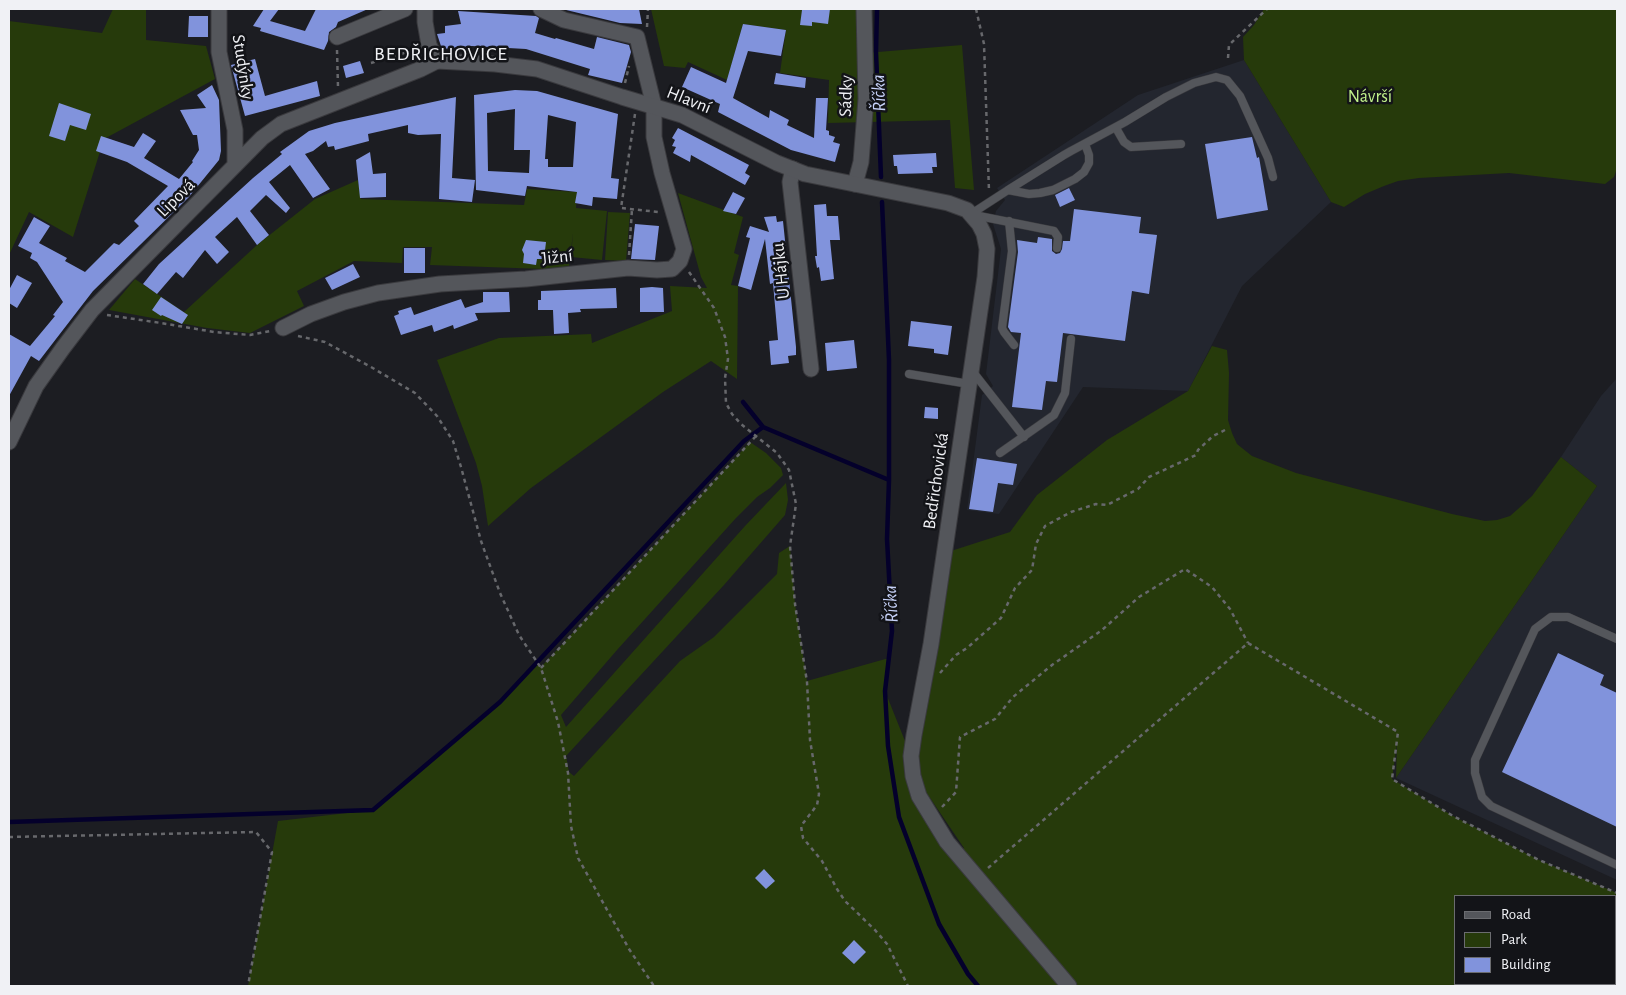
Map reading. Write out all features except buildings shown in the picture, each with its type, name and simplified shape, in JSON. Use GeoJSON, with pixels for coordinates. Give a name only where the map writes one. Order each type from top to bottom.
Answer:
{"type":"FeatureCollection","features":[{"type":"Feature","properties":{"kind":"street","name":"Studýnky"},"geometry":{"type":"LineString","coordinates":[[219,9],[219,52],[235,130],[235,165]]}},
{"type":"Feature","properties":{"kind":"street"},"geometry":{"type":"LineString","coordinates":[[337,37],[405,9]]}},
{"type":"Feature","properties":{"kind":"street"},"geometry":{"type":"LineString","coordinates":[[425,9],[429,45],[436,61]]}},
{"type":"Feature","properties":{"kind":"street"},"geometry":{"type":"LineString","coordinates":[[541,9],[564,20],[637,37],[654,106],[654,137],[662,173],[684,249],[680,261]]}},
{"type":"Feature","properties":{"kind":"street","name":"Sádky"},"geometry":{"type":"LineString","coordinates":[[855,184],[861,162],[866,99],[864,9]]}},
{"type":"Feature","properties":{"kind":"street","name":"Hlavní"},"geometry":{"type":"LineString","coordinates":[[436,61],[495,64],[537,69],[682,115],[746,148],[793,169],[815,176],[948,203],[962,208],[971,214]]}},
{"type":"Feature","properties":{"kind":"street","name":"Lipová"},"geometry":{"type":"LineString","coordinates":[[9,442],[36,386],[62,348],[92,310],[262,138],[281,124],[422,70],[436,61]]}},
{"type":"Feature","properties":{"kind":"street"},"geometry":{"type":"LineString","coordinates":[[235,130],[262,138]]}},
{"type":"Feature","properties":{"kind":"street","name":"U Hájku"},"geometry":{"type":"LineString","coordinates":[[793,169],[790,182],[811,370]]}},
{"type":"Feature","properties":{"kind":"street","name":"Bedřichovická"},"geometry":{"type":"LineString","coordinates":[[971,214],[982,229],[987,249],[985,277],[931,644],[911,756],[913,776],[919,796],[947,842],[1069,986]]}},
{"type":"Feature","properties":{"kind":"street","name":"Jižní"},"geometry":{"type":"LineString","coordinates":[[283,328],[319,311],[378,293],[440,284],[526,279],[628,268],[672,269],[680,261]]}},
{"type":"Feature","properties":{"kind":"lane"},"geometry":{"type":"LineString","coordinates":[[971,214],[1085,144],[1184,88],[1210,78],[1222,78],[1232,84],[1240,96],[1268,158],[1273,177]]}},
{"type":"Feature","properties":{"kind":"lane"},"geometry":{"type":"LineString","coordinates":[[1116,128],[1124,142],[1134,148],[1181,144]]}},
{"type":"Feature","properties":{"kind":"lane"},"geometry":{"type":"LineString","coordinates":[[1008,190],[1029,194],[1040,193],[1053,190],[1075,179],[1084,172],[1089,163],[1089,155],[1085,144]]}},
{"type":"Feature","properties":{"kind":"lane"},"geometry":{"type":"LineString","coordinates":[[971,214],[1054,231],[1058,235],[1057,248]]}},
{"type":"Feature","properties":{"kind":"lane"},"geometry":{"type":"LineString","coordinates":[[1009,221],[1012,251],[1002,328],[1014,345]]}},
{"type":"Feature","properties":{"kind":"lane"},"geometry":{"type":"LineString","coordinates":[[1000,453],[1051,418],[1064,395],[1071,339]]}},
{"type":"Feature","properties":{"kind":"lane"},"geometry":{"type":"LineString","coordinates":[[909,374],[970,377],[1024,437]]}},
{"type":"Feature","properties":{"kind":"lane"},"geometry":{"type":"LineString","coordinates":[[1617,639],[1568,617],[1551,618],[1535,629],[1475,760],[1475,774],[1482,797],[1491,806],[1617,865]]}},
{"type":"Feature","properties":{"kind":"path"},"geometry":{"type":"LineString","coordinates":[[976,9],[984,44],[990,202]]}},
{"type":"Feature","properties":{"kind":"path"},"geometry":{"type":"LineString","coordinates":[[1228,58],[1229,45],[1267,9]]}},
{"type":"Feature","properties":{"kind":"path"},"geometry":{"type":"LineString","coordinates":[[337,37],[337,85],[342,100]]}},
{"type":"Feature","properties":{"kind":"path"},"geometry":{"type":"LineString","coordinates":[[371,63],[429,45]]}},
{"type":"Feature","properties":{"kind":"path"},"geometry":{"type":"LineString","coordinates":[[632,112],[635,112],[621,208],[674,213]]}},
{"type":"Feature","properties":{"kind":"path"},"geometry":{"type":"LineString","coordinates":[[628,268],[632,209]]}},
{"type":"Feature","properties":{"kind":"path"},"geometry":{"type":"LineString","coordinates":[[680,261],[696,280],[714,308],[725,337],[728,359],[725,378],[726,403],[732,414],[755,436],[777,453],[789,470],[796,504],[790,546],[795,604],[807,682],[810,740],[819,794],[817,805],[801,826],[803,838],[822,861],[837,889],[846,901],[887,944],[908,986]]}},
{"type":"Feature","properties":{"kind":"path"},"geometry":{"type":"LineString","coordinates":[[92,310],[111,317],[161,322],[214,332],[250,335],[283,328],[294,335],[325,342],[371,367],[415,393],[437,416],[452,441],[462,467],[481,542],[500,592],[519,635],[541,668],[558,722],[568,772],[571,826],[578,858],[629,949],[654,986]]}},
{"type":"Feature","properties":{"kind":"path"},"geometry":{"type":"LineString","coordinates":[[937,675],[956,655],[967,648],[1001,618],[1014,588],[1032,570],[1036,544],[1045,526],[1071,512],[1096,504],[1107,505],[1138,489],[1149,477],[1196,455],[1198,450],[1213,436],[1224,430]]}},
{"type":"Feature","properties":{"kind":"path"},"geometry":{"type":"LineString","coordinates":[[541,668],[755,436]]}},
{"type":"Feature","properties":{"kind":"path"},"geometry":{"type":"LineString","coordinates":[[931,818],[956,792],[960,737],[994,719],[1013,697],[1052,665],[1102,630],[1139,597],[1186,569],[1212,587],[1230,609],[1248,643],[1398,732],[1392,779],[1453,816],[1539,860],[1617,893]]}},
{"type":"Feature","properties":{"kind":"path"},"geometry":{"type":"LineString","coordinates":[[976,877],[1248,643]]}},
{"type":"Feature","properties":{"kind":"path"},"geometry":{"type":"LineString","coordinates":[[9,837],[256,832],[272,852],[248,986]]}},
{"type":"Feature","properties":{"kind":"shaded area"},"geometry":{"type":"Polygon","coordinates":[[[1244,60],[1331,202],[1242,286],[1188,391],[1083,387],[999,514],[967,510],[982,395],[993,386],[986,374],[1001,249],[993,224],[996,211],[1005,200],[997,188],[1138,95],[1244,60]]]}},
{"type":"Feature","properties":{"kind":"shaded area"},"geometry":{"type":"Polygon","coordinates":[[[1617,378],[1617,880],[1396,778],[1597,486],[1561,457],[1601,396],[1617,378]]]}},
{"type":"Feature","properties":{"kind":"green space"},"geometry":{"type":"Polygon","coordinates":[[[113,9],[146,9],[146,40],[206,46],[215,79],[104,139],[73,237],[29,212],[9,255],[9,21],[102,33],[113,9]]]}},
{"type":"Feature","properties":{"kind":"green space"},"geometry":{"type":"Polygon","coordinates":[[[651,9],[863,9],[866,53],[962,45],[974,190],[955,188],[950,120],[828,123],[829,80],[780,73],[786,30],[743,24],[727,80],[688,62],[685,68],[664,66],[651,9]]]}},
{"type":"Feature","properties":{"kind":"green space","name":"Návrší"},"geometry":{"type":"Polygon","coordinates":[[[1264,9],[1617,9],[1617,168],[1614,177],[1605,184],[1509,173],[1419,178],[1398,181],[1384,186],[1365,194],[1344,207],[1331,202],[1244,60],[1243,37],[1254,25],[1264,9]]]}},
{"type":"Feature","properties":{"kind":"green space"},"geometry":{"type":"Polygon","coordinates":[[[358,180],[361,199],[524,205],[527,189],[577,192],[576,208],[607,211],[602,260],[571,257],[573,233],[569,267],[544,269],[430,265],[432,247],[403,247],[402,263],[354,261],[297,291],[304,306],[250,333],[207,328],[109,310],[135,279],[184,312],[257,245],[315,199],[358,180]]]}},
{"type":"Feature","properties":{"kind":"green space"},"geometry":{"type":"Polygon","coordinates":[[[678,193],[743,217],[734,253],[739,255],[731,285],[738,286],[737,379],[711,361],[663,392],[531,488],[488,526],[482,486],[476,463],[437,360],[499,338],[591,334],[592,343],[672,311],[670,286],[707,288],[701,277],[678,193]]]}},
{"type":"Feature","properties":{"kind":"green space"},"geometry":{"type":"Polygon","coordinates":[[[608,212],[630,213],[626,261],[605,260],[608,212]]]}},
{"type":"Feature","properties":{"kind":"green space"},"geometry":{"type":"Polygon","coordinates":[[[1212,346],[1227,350],[1229,373],[1228,420],[1237,444],[1252,456],[1296,473],[1485,521],[1510,516],[1532,496],[1561,457],[1597,486],[1396,778],[1397,742],[1392,779],[1453,816],[1539,860],[1617,893],[1617,986],[248,986],[278,821],[373,810],[500,702],[538,662],[541,667],[750,442],[766,453],[781,468],[783,475],[736,518],[561,715],[566,727],[745,526],[786,483],[788,500],[785,515],[724,585],[566,756],[569,772],[574,776],[680,661],[714,637],[777,574],[779,553],[790,546],[795,604],[807,681],[889,658],[885,691],[911,756],[913,776],[956,854],[964,848],[926,792],[919,772],[918,747],[951,551],[1010,532],[1037,495],[1107,440],[1188,391],[1212,346]]]}},
{"type":"Feature","properties":{"kind":"waterway","name":"Říčka"},"geometry":{"type":"LineString","coordinates":[[877,9],[876,52],[881,177]]}},
{"type":"Feature","properties":{"kind":"waterway","name":"Říčka"},"geometry":{"type":"LineString","coordinates":[[882,202],[889,360],[887,539],[892,631],[885,691],[888,746],[899,817],[939,924],[968,974],[978,986]]}},
{"type":"Feature","properties":{"kind":"waterway"},"geometry":{"type":"LineString","coordinates":[[743,402],[763,427],[889,480]]}},
{"type":"Feature","properties":{"kind":"waterway"},"geometry":{"type":"LineString","coordinates":[[9,822],[373,810],[500,702],[744,441],[763,427]]}},
{"type":"Feature","properties":{"kind":"district","name":"BEDŘICHOVICE"},"geometry":{"type":"Point","coordinates":[441,54]}}]}
